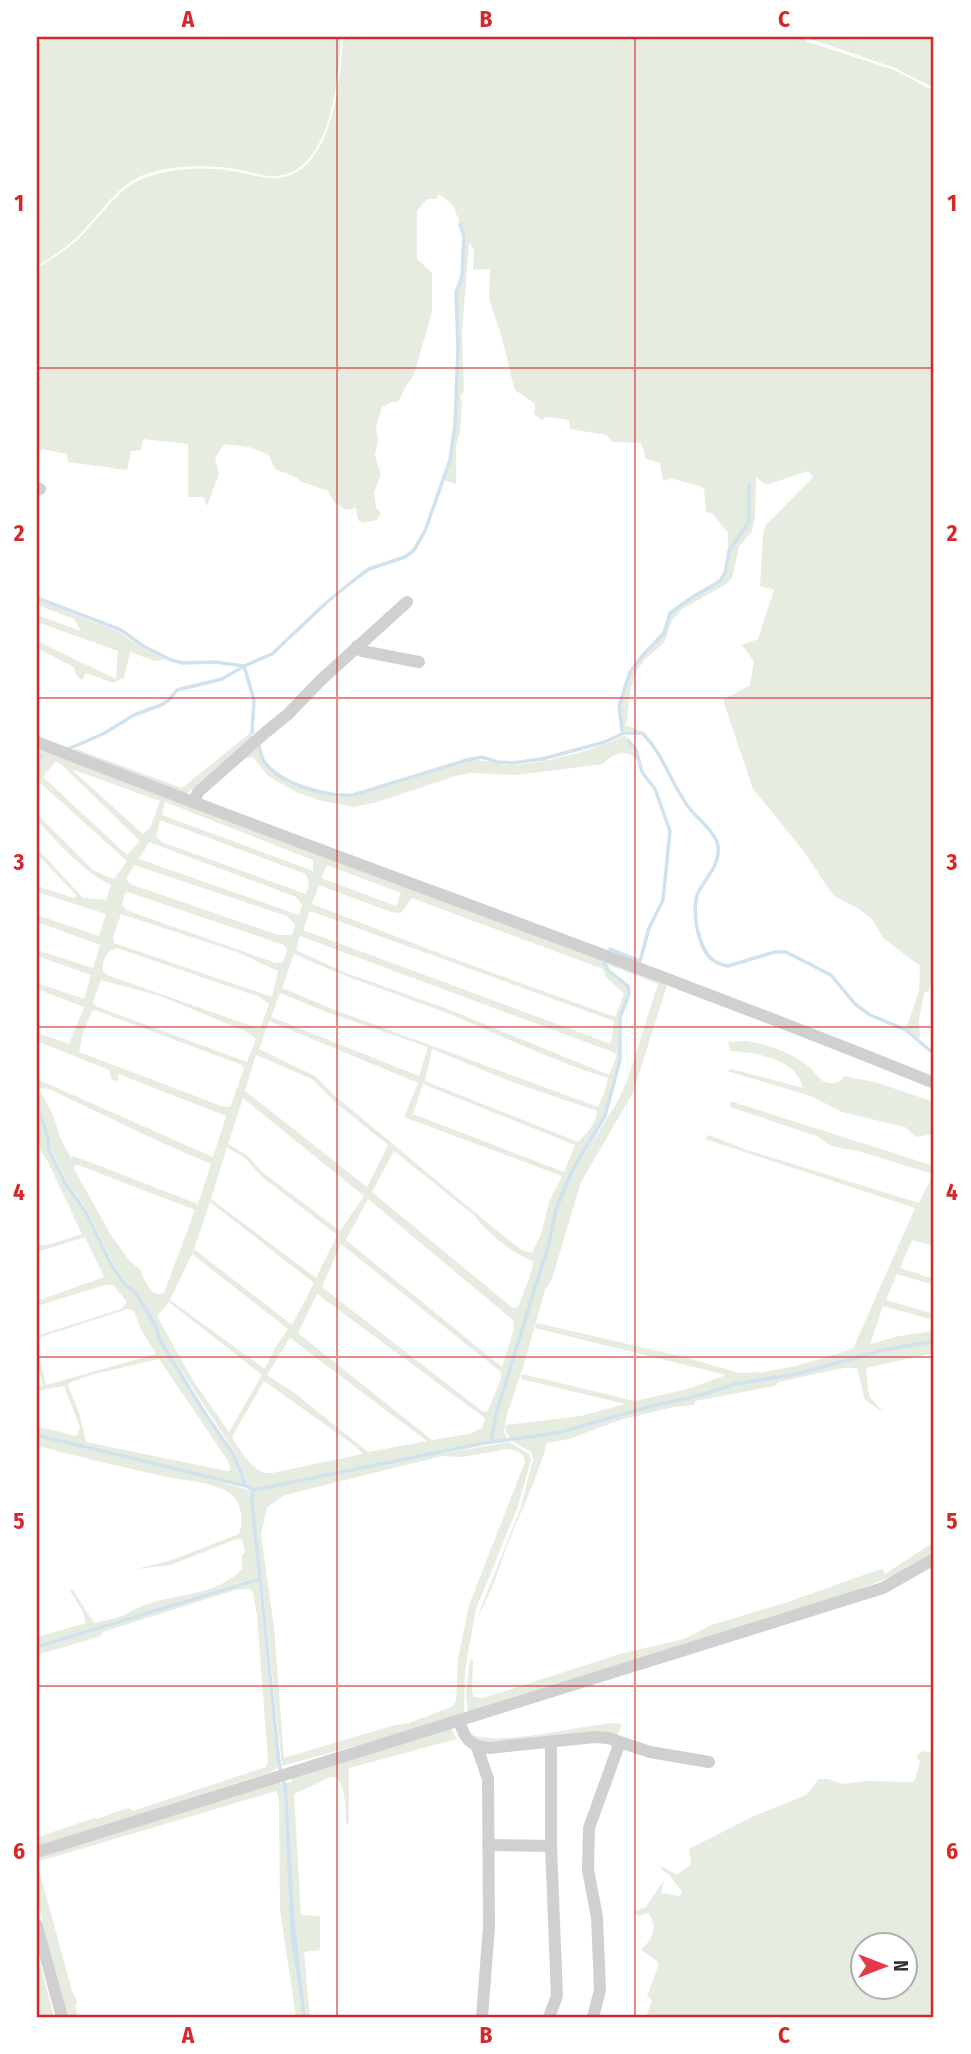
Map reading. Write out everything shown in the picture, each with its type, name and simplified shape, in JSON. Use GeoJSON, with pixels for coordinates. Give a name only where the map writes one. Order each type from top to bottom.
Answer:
{"type":"FeatureCollection","features":[{"type":"Feature","properties":{"kind":"street"},"geometry":{"type":"LineString","coordinates":[[194,802],[198,792],[287,715],[321,679],[407,602]]}},
{"type":"Feature","properties":{"kind":"street"},"geometry":{"type":"LineString","coordinates":[[357,646],[362,651],[419,662]]}},
{"type":"Feature","properties":{"kind":"street"},"geometry":{"type":"LineString","coordinates":[[37,742],[103,770],[810,1033],[934,1083]]}},
{"type":"Feature","properties":{"kind":"street"},"geometry":{"type":"LineString","coordinates":[[37,1852],[883,1588],[934,1559]]}},
{"type":"Feature","properties":{"kind":"street"},"geometry":{"type":"LineString","coordinates":[[459,1720],[468,1742],[477,1747],[595,1737],[650,1752],[709,1762]]}},
{"type":"Feature","properties":{"kind":"street"},"geometry":{"type":"LineString","coordinates":[[549,2017],[557,1996],[551,1846],[551,1742]]}},
{"type":"Feature","properties":{"kind":"street"},"geometry":{"type":"LineString","coordinates":[[593,2017],[600,1990],[597,1917],[588,1870],[589,1828],[620,1742]]}},
{"type":"Feature","properties":{"kind":"street"},"geometry":{"type":"LineString","coordinates":[[477,1747],[488,1779],[489,1926],[482,2017]]}},
{"type":"Feature","properties":{"kind":"street"},"geometry":{"type":"LineString","coordinates":[[488,1844],[551,1846]]}},
{"type":"Feature","properties":{"kind":"street"},"geometry":{"type":"LineString","coordinates":[[37,1925],[62,2017]]}},
{"type":"Feature","properties":{"kind":"shaded area"},"geometry":{"type":"Polygon","coordinates":[[[37,37],[341,37],[338,75],[328,120],[310,158],[295,171],[271,176],[230,168],[196,166],[151,172],[122,188],[71,242],[37,266],[37,37]]]}},
{"type":"Feature","properties":{"kind":"shaded area"},"geometry":{"type":"Polygon","coordinates":[[[343,37],[801,37],[894,70],[934,91],[934,976],[928,992],[924,993],[919,1021],[920,1039],[906,1029],[919,991],[920,966],[883,938],[872,919],[834,896],[802,849],[753,789],[723,700],[750,685],[754,661],[742,645],[758,639],[774,590],[760,586],[763,534],[766,525],[813,477],[808,471],[766,485],[756,477],[752,531],[739,547],[732,578],[725,585],[682,609],[672,621],[664,643],[644,660],[631,688],[626,725],[642,732],[624,732],[620,706],[631,672],[642,656],[665,633],[670,614],[721,581],[729,551],[749,522],[750,483],[748,521],[728,551],[728,533],[712,513],[706,512],[704,489],[669,478],[663,480],[660,463],[646,459],[641,443],[612,442],[607,435],[570,429],[569,420],[546,417],[542,420],[534,414],[535,404],[515,390],[489,298],[490,269],[473,270],[474,250],[469,243],[462,333],[464,391],[460,397],[462,402],[460,433],[456,446],[456,484],[443,480],[452,447],[456,414],[456,294],[463,276],[465,237],[453,205],[439,194],[436,199],[427,199],[417,211],[417,259],[432,273],[432,312],[414,375],[398,402],[382,407],[376,427],[378,440],[375,455],[381,475],[374,492],[376,508],[381,513],[377,520],[362,523],[358,520],[356,508],[346,510],[334,502],[328,491],[275,469],[269,455],[249,447],[224,444],[215,458],[219,474],[207,506],[203,497],[188,497],[188,444],[143,439],[141,450],[131,451],[127,470],[68,462],[67,454],[42,449],[37,459],[37,268],[70,246],[116,197],[142,179],[163,172],[199,168],[221,169],[268,178],[294,174],[309,162],[321,145],[330,123],[340,76],[343,37]]]}},
{"type":"Feature","properties":{"kind":"shaded area"},"geometry":{"type":"Polygon","coordinates":[[[805,37],[934,37],[934,88],[895,68],[805,37]]]}},
{"type":"Feature","properties":{"kind":"shaded area"},"geometry":{"type":"Polygon","coordinates":[[[37,600],[119,632],[142,648],[166,659],[155,661],[130,652],[124,678],[113,683],[86,673],[82,680],[76,675],[74,667],[37,648],[37,641],[116,679],[118,651],[37,622],[37,615],[81,631],[74,619],[37,605],[37,600]]]}},
{"type":"Feature","properties":{"kind":"shaded area"},"geometry":{"type":"Polygon","coordinates":[[[250,733],[252,737],[186,794],[71,751],[76,749],[182,788],[250,733]]]}},
{"type":"Feature","properties":{"kind":"shaded area"},"geometry":{"type":"Polygon","coordinates":[[[625,735],[639,761],[630,755],[621,754],[603,764],[516,775],[471,773],[353,807],[318,800],[296,792],[268,776],[253,757],[240,759],[256,742],[271,770],[286,781],[326,794],[348,797],[467,761],[479,760],[510,765],[536,762],[585,751],[625,735]]]}},
{"type":"Feature","properties":{"kind":"shaded area"},"geometry":{"type":"Polygon","coordinates":[[[37,746],[668,982],[633,1093],[581,1182],[507,1414],[504,1432],[508,1440],[492,1441],[496,1414],[550,1243],[557,1209],[573,1172],[618,1101],[627,1081],[658,984],[604,963],[608,971],[627,987],[628,994],[619,1018],[619,1060],[604,1116],[571,1171],[555,1209],[548,1243],[495,1414],[490,1441],[253,1489],[248,1486],[236,1454],[162,1341],[158,1327],[137,1292],[113,1263],[89,1213],[68,1183],[51,1149],[50,1137],[37,1101],[37,1079],[213,1157],[226,1116],[118,1074],[118,1081],[112,1080],[109,1070],[37,1041],[37,1033],[69,1044],[84,1007],[37,989],[37,983],[84,999],[91,975],[37,956],[37,950],[93,968],[100,945],[37,922],[37,915],[99,936],[106,914],[37,892],[37,886],[74,898],[77,896],[37,854],[37,848],[83,898],[106,900],[111,885],[72,856],[37,821],[37,814],[94,871],[114,879],[127,861],[37,783],[37,762],[44,756],[37,758],[37,746]],[[55,762],[43,777],[127,855],[140,841],[61,764],[55,762]],[[71,769],[143,834],[150,828],[160,801],[71,769]],[[165,802],[162,815],[313,871],[313,860],[165,802]],[[160,820],[156,837],[162,842],[306,894],[309,883],[306,874],[160,820]],[[149,842],[139,859],[299,915],[302,905],[296,897],[149,842]],[[134,865],[126,879],[130,884],[278,935],[292,935],[295,925],[287,916],[134,865]],[[327,865],[321,878],[396,906],[401,893],[327,865]],[[319,885],[312,904],[615,1017],[624,994],[606,977],[603,969],[412,898],[401,913],[391,912],[319,885]],[[125,893],[122,904],[126,910],[276,963],[283,962],[287,950],[284,945],[125,893]],[[310,911],[303,930],[611,1044],[614,1021],[310,911]],[[121,914],[113,937],[114,943],[272,997],[278,971],[237,952],[121,914]],[[300,936],[296,950],[346,973],[445,1008],[609,1075],[617,1055],[610,1051],[300,936]],[[117,948],[106,956],[103,971],[107,975],[260,1029],[269,1004],[260,997],[117,948]],[[294,954],[282,988],[598,1107],[608,1078],[566,1064],[444,1012],[294,954]],[[101,980],[93,1002],[95,1006],[247,1062],[256,1039],[245,1031],[163,997],[101,980]],[[280,993],[271,1017],[419,1076],[428,1047],[280,993]],[[92,1011],[79,1052],[230,1107],[244,1069],[242,1065],[92,1011]],[[269,1021],[259,1049],[315,1076],[334,1095],[522,1250],[532,1253],[541,1234],[549,1202],[562,1176],[404,1117],[418,1083],[269,1021]],[[432,1049],[425,1081],[578,1142],[593,1124],[597,1111],[512,1082],[432,1049]],[[256,1055],[245,1091],[367,1187],[388,1145],[336,1103],[312,1079],[256,1055]],[[423,1084],[413,1114],[564,1172],[575,1145],[423,1084]],[[39,1088],[53,1115],[60,1137],[71,1158],[74,1156],[198,1204],[211,1164],[49,1089],[39,1088]],[[243,1098],[228,1144],[248,1156],[261,1171],[340,1231],[364,1196],[243,1098]],[[227,1147],[211,1199],[316,1278],[337,1235],[261,1176],[245,1158],[227,1147]],[[394,1151],[372,1192],[513,1308],[518,1307],[533,1261],[500,1242],[474,1215],[394,1151]],[[78,1165],[74,1166],[111,1235],[129,1260],[141,1270],[152,1292],[164,1293],[195,1210],[78,1165]],[[368,1199],[346,1240],[502,1367],[514,1329],[513,1320],[368,1199]],[[210,1202],[194,1249],[292,1325],[314,1283],[210,1202]],[[341,1244],[322,1287],[482,1411],[487,1412],[501,1379],[501,1372],[341,1244]],[[192,1254],[170,1300],[265,1369],[288,1329],[192,1254]],[[317,1294],[298,1333],[432,1440],[469,1434],[482,1428],[485,1418],[317,1294]],[[169,1302],[157,1316],[194,1382],[229,1432],[262,1375],[169,1302]],[[290,1338],[267,1375],[296,1394],[368,1452],[427,1441],[290,1338]],[[264,1381],[232,1437],[248,1461],[265,1473],[272,1473],[363,1454],[264,1381]]]}},
{"type":"Feature","properties":{"kind":"shaded area"},"geometry":{"type":"Polygon","coordinates":[[[745,1041],[770,1046],[793,1056],[827,1083],[839,1082],[844,1076],[878,1083],[934,1102],[934,1134],[916,1137],[905,1127],[842,1112],[811,1096],[727,1071],[732,1069],[803,1088],[793,1070],[784,1064],[751,1053],[730,1051],[728,1042],[745,1041]]]}},
{"type":"Feature","properties":{"kind":"shaded area"},"geometry":{"type":"Polygon","coordinates":[[[730,1101],[934,1166],[934,1246],[912,1240],[900,1268],[934,1279],[934,1285],[897,1274],[886,1300],[934,1314],[934,1320],[883,1306],[870,1344],[934,1331],[934,1340],[883,1349],[801,1372],[735,1383],[556,1432],[511,1440],[506,1432],[506,1425],[581,1416],[625,1404],[521,1379],[522,1374],[635,1401],[688,1389],[726,1375],[535,1328],[537,1323],[684,1357],[739,1373],[796,1366],[853,1349],[915,1208],[705,1139],[709,1135],[747,1150],[919,1203],[933,1174],[862,1152],[831,1146],[817,1136],[730,1107],[730,1101]]]}},
{"type":"Feature","properties":{"kind":"shaded area"},"geometry":{"type":"Polygon","coordinates":[[[37,1107],[48,1137],[48,1150],[66,1185],[87,1215],[110,1265],[135,1294],[155,1328],[160,1343],[233,1455],[245,1485],[37,1433],[37,1426],[76,1436],[80,1427],[64,1386],[37,1391],[37,1387],[43,1386],[37,1361],[37,1346],[46,1385],[156,1354],[141,1330],[134,1311],[128,1309],[41,1337],[37,1342],[39,1335],[121,1309],[127,1302],[113,1285],[105,1285],[37,1306],[37,1301],[104,1277],[85,1237],[37,1252],[37,1245],[48,1245],[82,1234],[40,1148],[37,1107]],[[159,1359],[69,1383],[86,1442],[227,1471],[231,1470],[228,1461],[159,1359]]]}},
{"type":"Feature","properties":{"kind":"shaded area"},"geometry":{"type":"Polygon","coordinates":[[[934,1342],[934,1353],[866,1368],[869,1396],[884,1413],[865,1400],[857,1368],[844,1368],[778,1382],[775,1386],[695,1401],[694,1405],[620,1420],[569,1439],[547,1443],[491,1590],[477,1618],[521,1507],[533,1459],[531,1452],[512,1441],[574,1430],[736,1384],[801,1374],[883,1351],[934,1342]]]}},
{"type":"Feature","properties":{"kind":"shaded area"},"geometry":{"type":"Polygon","coordinates":[[[37,1436],[180,1470],[251,1491],[258,1577],[37,1646],[37,1637],[86,1623],[82,1610],[70,1591],[73,1590],[94,1623],[119,1617],[152,1602],[215,1587],[242,1569],[242,1556],[245,1552],[242,1539],[237,1539],[171,1565],[136,1569],[169,1561],[239,1534],[241,1513],[238,1502],[223,1489],[205,1483],[158,1475],[37,1446],[37,1436]]]}},
{"type":"Feature","properties":{"kind":"shaded area"},"geometry":{"type":"Polygon","coordinates":[[[509,1442],[529,1454],[531,1460],[518,1506],[476,1609],[465,1670],[464,1716],[282,1766],[254,1491],[509,1442]],[[508,1449],[461,1457],[443,1456],[285,1495],[267,1507],[261,1535],[274,1627],[284,1758],[409,1723],[453,1706],[456,1701],[458,1659],[469,1605],[525,1462],[521,1454],[508,1449]]]}},
{"type":"Feature","properties":{"kind":"shaded area"},"geometry":{"type":"Polygon","coordinates":[[[934,1542],[934,1552],[895,1575],[855,1591],[468,1711],[466,1696],[470,1659],[473,1660],[474,1697],[483,1698],[620,1654],[684,1639],[711,1625],[785,1603],[872,1572],[882,1569],[885,1574],[934,1542]]]}},
{"type":"Feature","properties":{"kind":"shaded area"},"geometry":{"type":"Polygon","coordinates":[[[258,1581],[278,1767],[271,1772],[37,1846],[37,1834],[38,1837],[128,1808],[133,1811],[266,1767],[268,1761],[257,1615],[253,1592],[249,1589],[235,1590],[37,1655],[37,1649],[258,1581]]]}},
{"type":"Feature","properties":{"kind":"shaded area"},"geometry":{"type":"Polygon","coordinates":[[[613,1723],[622,1724],[616,1738],[486,1743],[479,1742],[469,1734],[483,1737],[519,1737],[613,1723]]]}},
{"type":"Feature","properties":{"kind":"shaded area"},"geometry":{"type":"Polygon","coordinates":[[[447,1728],[452,1730],[457,1739],[349,1768],[349,1823],[346,1824],[344,1794],[337,1778],[331,1777],[294,1794],[301,1915],[320,1916],[320,1950],[304,1952],[310,2017],[306,2017],[295,1922],[287,1783],[292,1781],[292,1775],[447,1728]]]}},
{"type":"Feature","properties":{"kind":"shaded area"},"geometry":{"type":"Polygon","coordinates":[[[924,1751],[934,1754],[934,2017],[646,2017],[652,2000],[647,1996],[659,1964],[641,1950],[653,1933],[651,1918],[648,1913],[639,1916],[634,1912],[646,1907],[664,1880],[661,1893],[680,1896],[682,1891],[661,1866],[677,1875],[691,1864],[689,1849],[754,1816],[806,1795],[819,1779],[843,1784],[866,1781],[911,1782],[915,1780],[920,1762],[916,1755],[924,1751]]]}},
{"type":"Feature","properties":{"kind":"shaded area"},"geometry":{"type":"Polygon","coordinates":[[[275,1780],[282,1784],[290,1935],[303,2017],[296,2017],[280,1910],[279,1797],[276,1791],[37,1862],[37,1854],[275,1780]]]}},
{"type":"Feature","properties":{"kind":"shaded area"},"geometry":{"type":"Polygon","coordinates":[[[37,1862],[72,1991],[78,2003],[75,2005],[78,2017],[68,2017],[37,1900],[37,1862]]]}},
{"type":"Feature","properties":{"kind":"shaded area"},"geometry":{"type":"Polygon","coordinates":[[[37,1952],[54,2017],[37,2017],[37,1952]]]}},
{"type":"Feature","properties":{"kind":"water"},"geometry":{"type":"Polygon","coordinates":[[[287,1783],[295,1922],[306,2017],[303,2017],[290,1935],[282,1784],[287,1783]]]}},
{"type":"Feature","properties":{"kind":"waterway"},"geometry":{"type":"LineString","coordinates":[[68,749],[103,734],[134,715],[161,705],[177,690],[222,679],[272,654],[358,577],[369,569],[405,557],[414,550],[425,531],[450,460],[455,425],[458,346],[456,293],[462,276],[464,237],[460,224]]}},
{"type":"Feature","properties":{"kind":"waterway"},"geometry":{"type":"LineString","coordinates":[[622,730],[619,706],[630,672],[664,633],[670,613],[720,581],[725,573],[729,551],[749,521],[749,485]]}},
{"type":"Feature","properties":{"kind":"waterway"},"geometry":{"type":"LineString","coordinates":[[37,598],[121,630],[143,646],[171,660],[244,666],[254,700],[252,733]]}},
{"type":"Feature","properties":{"kind":"waterway"},"geometry":{"type":"LineString","coordinates":[[258,744],[263,760],[291,782],[330,794],[353,795],[467,760],[482,757],[512,763],[542,759],[605,742],[624,733],[642,733],[656,750],[683,800],[717,842],[716,862],[699,891],[695,907],[697,927],[708,955],[716,962],[728,966],[775,952],[786,952],[831,975],[855,1004],[870,1015],[906,1030],[934,1054]]}},
{"type":"Feature","properties":{"kind":"waterway"},"geometry":{"type":"LineString","coordinates":[[610,949],[640,961],[649,928],[663,900],[670,831],[655,789],[642,772],[636,750],[628,740]]}},
{"type":"Feature","properties":{"kind":"waterway"},"geometry":{"type":"LineString","coordinates":[[37,760],[42,756]]}},
{"type":"Feature","properties":{"kind":"waterway"},"geometry":{"type":"LineString","coordinates":[[491,1442],[496,1414],[549,1243],[556,1209],[572,1171],[605,1116],[620,1060],[620,1018],[629,994],[628,986],[609,971],[604,963]]}},
{"type":"Feature","properties":{"kind":"waterway"},"geometry":{"type":"LineString","coordinates":[[37,1105],[48,1137],[49,1150],[66,1184],[87,1214],[111,1264],[125,1284],[136,1293],[156,1327],[161,1342],[234,1455],[246,1486]]}},
{"type":"Feature","properties":{"kind":"waterway"},"geometry":{"type":"LineString","coordinates":[[37,1435],[246,1486],[253,1490],[485,1443],[557,1433],[735,1384],[801,1373],[883,1350],[934,1341]]}},
{"type":"Feature","properties":{"kind":"waterway"},"geometry":{"type":"LineString","coordinates":[[253,1490],[252,1502],[279,1763],[284,1783]]}},
{"type":"Feature","properties":{"kind":"waterway"},"geometry":{"type":"LineString","coordinates":[[37,1647],[259,1579]]}}]}
